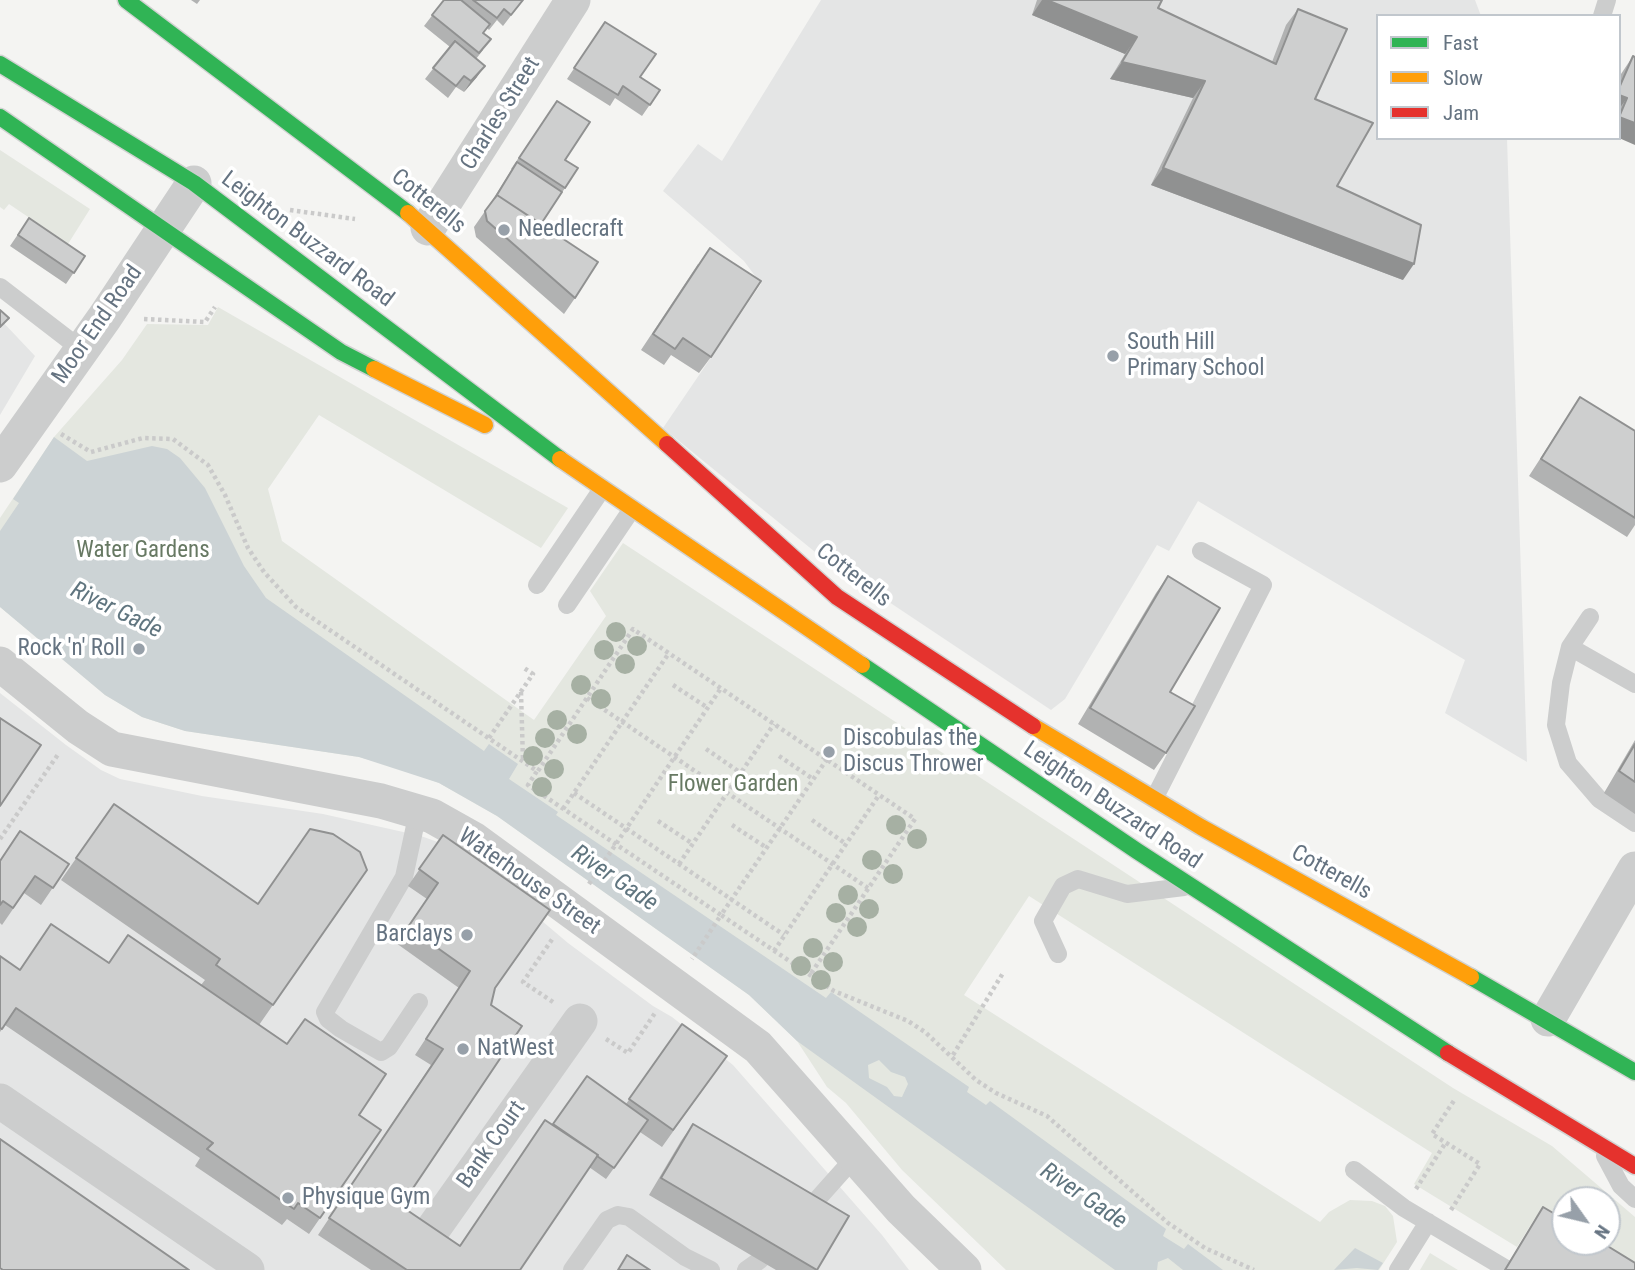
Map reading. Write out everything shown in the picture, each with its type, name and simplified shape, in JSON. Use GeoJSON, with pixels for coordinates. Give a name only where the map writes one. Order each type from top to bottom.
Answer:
{"type":"FeatureCollection","features":[{"type":"Feature","properties":{"kind":"main road","name":"Cotterells"},"geometry":{"type":"LineString","coordinates":[[126,0],[428,228],[837,597],[1038,730],[1154,799],[1548,1019],[1635,1072]]}},
{"type":"Feature","properties":{"kind":"main road","name":"Leighton Buzzard Road"},"geometry":{"type":"LineString","coordinates":[[0,64],[194,183],[601,489],[1191,886],[1474,1070],[1635,1166]]}},
{"type":"Feature","properties":{"kind":"main road","name":"Leighton Buzzard Road"},"geometry":{"type":"LineString","coordinates":[[0,117],[341,352],[574,470]]}},
{"type":"Feature","properties":{"kind":"street","name":"Charles Street"},"geometry":{"type":"LineString","coordinates":[[428,228],[573,0]]}},
{"type":"Feature","properties":{"kind":"street","name":"Moor End Road"},"geometry":{"type":"LineString","coordinates":[[0,465],[165,229],[194,183]]}},
{"type":"Feature","properties":{"kind":"street","name":"Waterhouse Street"},"geometry":{"type":"LineString","coordinates":[[0,664],[78,727],[112,749],[381,801],[418,812],[473,839],[748,1039],[789,1081],[901,1209],[964,1270]]}},
{"type":"Feature","properties":{"kind":"street"},"geometry":{"type":"LineString","coordinates":[[1548,1019],[1635,869]]}},
{"type":"Feature","properties":{"kind":"street","name":"Bank Court"},"geometry":{"type":"LineString","coordinates":[[404,1270],[580,1021]]}},
{"type":"Feature","properties":{"kind":"street"},"geometry":{"type":"LineString","coordinates":[[0,1101],[247,1270]]}},
{"type":"Feature","properties":{"kind":"lane"},"geometry":{"type":"LineString","coordinates":[[0,287],[82,349]]}},
{"type":"Feature","properties":{"kind":"lane"},"geometry":{"type":"LineString","coordinates":[[537,585],[601,489]]}},
{"type":"Feature","properties":{"kind":"lane"},"geometry":{"type":"LineString","coordinates":[[567,605],[632,509]]}},
{"type":"Feature","properties":{"kind":"lane"},"geometry":{"type":"LineString","coordinates":[[1154,799],[1263,585],[1201,551]]}},
{"type":"Feature","properties":{"kind":"lane"},"geometry":{"type":"LineString","coordinates":[[1590,617],[1570,647],[1560,683],[1556,725],[1568,763],[1599,799],[1635,823]]}},
{"type":"Feature","properties":{"kind":"lane"},"geometry":{"type":"LineString","coordinates":[[1570,647],[1635,684]]}},
{"type":"Feature","properties":{"kind":"lane"},"geometry":{"type":"LineString","coordinates":[[418,812],[404,877],[388,908],[334,992],[325,1012],[328,1019],[341,1029],[381,1052],[389,1047],[419,1002]]}},
{"type":"Feature","properties":{"kind":"lane"},"geometry":{"type":"LineString","coordinates":[[1058,954],[1043,921],[1063,886],[1079,879],[1127,894],[1191,886]]}},
{"type":"Feature","properties":{"kind":"lane"},"geometry":{"type":"LineString","coordinates":[[1599,1145],[1621,1186],[1635,1199]]}},
{"type":"Feature","properties":{"kind":"lane"},"geometry":{"type":"LineString","coordinates":[[805,1213],[855,1157]]}},
{"type":"Feature","properties":{"kind":"lane"},"geometry":{"type":"LineString","coordinates":[[1354,1170],[1404,1208],[1508,1270]]}},
{"type":"Feature","properties":{"kind":"lane"},"geometry":{"type":"LineString","coordinates":[[572,1270],[607,1220],[618,1215],[629,1217],[685,1257],[710,1270]]}},
{"type":"Feature","properties":{"kind":"lane"},"geometry":{"type":"LineString","coordinates":[[1398,1270],[1434,1225]]}},
{"type":"Feature","properties":{"kind":"path"},"geometry":{"type":"LineString","coordinates":[[35,415],[91,452],[143,438],[173,439],[208,465],[225,495],[248,548],[284,595],[537,771]]}},
{"type":"Feature","properties":{"kind":"path"},"geometry":{"type":"LineString","coordinates":[[810,975],[915,819],[633,629],[528,785],[563,808],[774,951],[810,975],[834,991],[908,1021],[953,1055],[976,1080],[996,1093],[1047,1116],[1168,1223],[1205,1248],[1254,1270]]}},
{"type":"Feature","properties":{"kind":"path"},"geometry":{"type":"LineString","coordinates":[[563,808],[668,653]]}},
{"type":"Feature","properties":{"kind":"path"},"geometry":{"type":"LineString","coordinates":[[489,738],[533,674],[524,668]]}},
{"type":"Feature","properties":{"kind":"path"},"geometry":{"type":"LineString","coordinates":[[673,685],[708,708]]}},
{"type":"Feature","properties":{"kind":"path"},"geometry":{"type":"LineString","coordinates":[[588,886],[721,688]]}},
{"type":"Feature","properties":{"kind":"path"},"geometry":{"type":"LineString","coordinates":[[521,692],[523,761]]}},
{"type":"Feature","properties":{"kind":"path"},"geometry":{"type":"LineString","coordinates":[[587,698],[868,888]]}},
{"type":"Feature","properties":{"kind":"path"},"geometry":{"type":"LineString","coordinates":[[679,864],[774,724]]}},
{"type":"Feature","properties":{"kind":"path"},"geometry":{"type":"LineString","coordinates":[[0,839],[78,727]]}},
{"type":"Feature","properties":{"kind":"path"},"geometry":{"type":"LineString","coordinates":[[706,749],[741,773]]}},
{"type":"Feature","properties":{"kind":"path"},"geometry":{"type":"LineString","coordinates":[[779,756],[813,779]]}},
{"type":"Feature","properties":{"kind":"path"},"geometry":{"type":"LineString","coordinates":[[691,960],[827,759]]}},
{"type":"Feature","properties":{"kind":"path"},"geometry":{"type":"LineString","coordinates":[[574,793],[785,935]]}},
{"type":"Feature","properties":{"kind":"path"},"geometry":{"type":"LineString","coordinates":[[774,951],[879,795]]}},
{"type":"Feature","properties":{"kind":"path"},"geometry":{"type":"LineString","coordinates":[[812,820],[846,844]]}},
{"type":"Feature","properties":{"kind":"path"},"geometry":{"type":"LineString","coordinates":[[658,821],[693,844]]}},
{"type":"Feature","properties":{"kind":"path"},"geometry":{"type":"LineString","coordinates":[[732,825],[767,848]]}},
{"type":"Feature","properties":{"kind":"path"},"geometry":{"type":"LineString","coordinates":[[953,1055],[1003,973]]}},
{"type":"Feature","properties":{"kind":"path"},"geometry":{"type":"LineString","coordinates":[[1432,1134],[1480,1164],[1434,1225]]}},
{"type":"Feature","properties":{"kind":"path"},"geometry":{"type":"LineString","coordinates":[[1404,1208],[1446,1142]]}},
{"type":"Feature","properties":{"kind":"shaded area","name":"South Hill Primary School"},"geometry":{"type":"Polygon","coordinates":[[[821,0],[1475,0],[1480,14],[1376,14],[1376,140],[1507,140],[1527,762],[1445,713],[1465,660],[1198,501],[1169,551],[1157,545],[1065,699],[1051,710],[820,556],[663,428],[761,284],[744,261],[663,191],[698,144],[722,161],[821,0]]]}},
{"type":"Feature","properties":{"kind":"shaded area"},"geometry":{"type":"Polygon","coordinates":[[[0,319],[35,356],[0,415],[0,319]]]}},
{"type":"Feature","properties":{"kind":"shaded area"},"geometry":{"type":"Polygon","coordinates":[[[0,693],[66,745],[101,770],[120,779],[202,796],[323,814],[421,836],[457,849],[568,943],[672,1017],[733,1065],[882,1235],[909,1270],[0,1270],[0,693]]]}},
{"type":"Feature","properties":{"kind":"green space"},"geometry":{"type":"Polygon","coordinates":[[[0,150],[90,209],[68,244],[9,204],[4,210],[0,207],[0,150]]]}},
{"type":"Feature","properties":{"kind":"green space","name":"Water Gardens"},"geometry":{"type":"Polygon","coordinates":[[[218,307],[568,508],[541,548],[319,415],[268,489],[282,541],[534,720],[606,616],[590,591],[623,543],[1453,1088],[1552,1146],[1599,1186],[1551,1186],[1551,1228],[1535,1218],[1517,1247],[1414,1184],[1432,1153],[1029,896],[964,995],[1320,1222],[1329,1212],[1350,1200],[1372,1201],[1385,1206],[1393,1216],[1397,1242],[1379,1270],[1006,1270],[902,1170],[846,1103],[827,1087],[797,1041],[749,995],[497,816],[439,783],[359,757],[185,731],[142,717],[105,695],[0,607],[0,518],[54,437],[122,360],[147,324],[208,325],[218,307]]]}},
{"type":"Feature","properties":{"kind":"green space","name":"Water Gardens"},"geometry":{"type":"Polygon","coordinates":[[[1621,1205],[1635,1217],[1635,1270],[1604,1256],[1621,1256],[1621,1205]]]}},
{"type":"Feature","properties":{"kind":"green space"},"geometry":{"type":"Polygon","coordinates":[[[1430,1253],[1458,1270],[1420,1270],[1430,1253]]]}},
{"type":"Feature","properties":{"kind":"water","name":"Water Gardens"},"geometry":{"type":"Polygon","coordinates":[[[54,437],[87,461],[152,446],[167,449],[180,458],[205,488],[244,566],[266,598],[484,751],[489,744],[518,764],[509,779],[558,812],[556,815],[826,998],[831,992],[969,1087],[967,1092],[986,1105],[990,1101],[1166,1229],[1163,1236],[1184,1249],[1188,1244],[1223,1270],[1183,1270],[1168,1258],[1158,1262],[1157,1270],[1115,1270],[797,1041],[749,995],[497,816],[439,783],[359,757],[185,731],[142,717],[105,695],[0,607],[0,531],[19,503],[13,499],[54,437]],[[879,1060],[868,1065],[869,1078],[887,1087],[894,1096],[902,1097],[908,1084],[905,1077],[891,1072],[879,1060]]]}},
{"type":"Feature","properties":{"kind":"water"},"geometry":{"type":"Polygon","coordinates":[[[1355,1248],[1383,1263],[1378,1270],[1334,1270],[1355,1248]]]}},
{"type":"Feature","properties":{"kind":"building"},"geometry":{"type":"Polygon","coordinates":[[[444,0],[461,0],[490,24],[483,33],[491,39],[479,53],[432,15],[444,0]]]}},
{"type":"Feature","properties":{"kind":"building"},"geometry":{"type":"Polygon","coordinates":[[[473,0],[523,0],[511,15],[504,9],[497,18],[473,0]]]}},
{"type":"Feature","properties":{"kind":"building"},"geometry":{"type":"Polygon","coordinates":[[[1047,0],[1162,0],[1158,8],[1276,64],[1298,9],[1347,29],[1315,99],[1373,123],[1337,186],[1421,225],[1414,264],[1163,168],[1205,81],[1122,62],[1137,37],[1047,0]]]}},
{"type":"Feature","properties":{"kind":"building"},"geometry":{"type":"Polygon","coordinates":[[[605,22],[656,54],[640,77],[660,90],[650,105],[623,86],[618,95],[574,68],[605,22]]]}},
{"type":"Feature","properties":{"kind":"building"},"geometry":{"type":"Polygon","coordinates":[[[455,41],[485,66],[471,81],[464,76],[456,86],[433,68],[455,41]]]}},
{"type":"Feature","properties":{"kind":"building"},"geometry":{"type":"Polygon","coordinates":[[[1633,56],[1635,123],[1621,118],[1627,98],[1621,96],[1621,83],[1633,56]]]}},
{"type":"Feature","properties":{"kind":"building"},"geometry":{"type":"Polygon","coordinates":[[[557,101],[590,122],[565,160],[578,168],[565,188],[519,158],[557,101]]]}},
{"type":"Feature","properties":{"kind":"building"},"geometry":{"type":"Polygon","coordinates":[[[517,162],[562,192],[541,224],[497,195],[495,198],[517,162]]]}},
{"type":"Feature","properties":{"kind":"building"},"geometry":{"type":"Polygon","coordinates":[[[497,195],[598,262],[575,298],[487,221],[485,211],[497,195]]]}},
{"type":"Feature","properties":{"kind":"building"},"geometry":{"type":"Polygon","coordinates":[[[29,218],[85,256],[74,273],[18,235],[29,218]]]}},
{"type":"Feature","properties":{"kind":"building"},"geometry":{"type":"Polygon","coordinates":[[[710,248],[761,281],[711,357],[683,338],[675,349],[653,334],[710,248]]]}},
{"type":"Feature","properties":{"kind":"building"},"geometry":{"type":"Polygon","coordinates":[[[0,310],[9,318],[0,327],[0,310]]]}},
{"type":"Feature","properties":{"kind":"building"},"geometry":{"type":"Polygon","coordinates":[[[1580,397],[1635,431],[1635,518],[1541,459],[1580,397]]]}},
{"type":"Feature","properties":{"kind":"building"},"geometry":{"type":"Polygon","coordinates":[[[1168,576],[1220,608],[1170,692],[1195,706],[1166,753],[1090,708],[1168,576]]]}},
{"type":"Feature","properties":{"kind":"building"},"geometry":{"type":"Polygon","coordinates":[[[0,718],[41,745],[0,806],[0,718]]]}},
{"type":"Feature","properties":{"kind":"building"},"geometry":{"type":"Polygon","coordinates":[[[1635,744],[1635,782],[1619,771],[1635,744]]]}},
{"type":"Feature","properties":{"kind":"building"},"geometry":{"type":"Polygon","coordinates":[[[114,804],[258,904],[310,829],[333,834],[360,852],[367,870],[273,1005],[216,965],[220,959],[76,858],[114,804]]]}},
{"type":"Feature","properties":{"kind":"building"},"geometry":{"type":"Polygon","coordinates":[[[20,831],[69,864],[53,888],[35,876],[13,908],[3,901],[0,905],[0,861],[20,831]]]}},
{"type":"Feature","properties":{"kind":"building"},"geometry":{"type":"Polygon","coordinates":[[[443,835],[550,910],[495,988],[491,1005],[522,1026],[401,1206],[460,1246],[545,1120],[598,1155],[520,1270],[407,1270],[329,1218],[443,1049],[426,1039],[470,971],[408,927],[438,883],[419,869],[443,835]]]}},
{"type":"Feature","properties":{"kind":"building"},"geometry":{"type":"Polygon","coordinates":[[[51,924],[109,963],[128,935],[287,1044],[305,1019],[386,1074],[359,1115],[381,1130],[320,1218],[298,1203],[294,1209],[207,1149],[213,1143],[16,1008],[2,1029],[0,1028],[0,956],[20,970],[51,924]]]}},
{"type":"Feature","properties":{"kind":"building"},"geometry":{"type":"Polygon","coordinates":[[[682,1024],[727,1056],[673,1130],[629,1099],[682,1024]]]}},
{"type":"Feature","properties":{"kind":"building"},"geometry":{"type":"Polygon","coordinates":[[[587,1076],[648,1120],[614,1168],[553,1124],[587,1076]]]}},
{"type":"Feature","properties":{"kind":"building"},"geometry":{"type":"Polygon","coordinates":[[[693,1124],[849,1216],[817,1270],[661,1178],[693,1124]]]}},
{"type":"Feature","properties":{"kind":"building"},"geometry":{"type":"Polygon","coordinates":[[[0,1139],[189,1270],[0,1268],[0,1139]]]}},
{"type":"Feature","properties":{"kind":"building"},"geometry":{"type":"Polygon","coordinates":[[[1543,1207],[1551,1212],[1551,1256],[1621,1254],[1635,1263],[1635,1270],[1505,1270],[1543,1207]]]}},
{"type":"Feature","properties":{"kind":"building"},"geometry":{"type":"Polygon","coordinates":[[[627,1255],[650,1270],[618,1270],[627,1255]]]}},
{"type":"Feature","properties":{"kind":"traffic: fast"},"geometry":{"type":"LineString","coordinates":[[126,0],[408,213]]}},
{"type":"Feature","properties":{"kind":"traffic: fast"},"geometry":{"type":"LineString","coordinates":[[0,64],[194,183],[560,459]]}},
{"type":"Feature","properties":{"kind":"traffic: fast"},"geometry":{"type":"LineString","coordinates":[[0,117],[341,352],[374,369]]}},
{"type":"Feature","properties":{"kind":"traffic: fast"},"geometry":{"type":"LineString","coordinates":[[862,665],[1137,851],[1448,1053]]}},
{"type":"Feature","properties":{"kind":"traffic: fast"},"geometry":{"type":"LineString","coordinates":[[1471,977],[1635,1072]]}},
{"type":"Feature","properties":{"kind":"traffic: slow"},"geometry":{"type":"LineString","coordinates":[[408,213],[667,444]]}},
{"type":"Feature","properties":{"kind":"traffic: slow"},"geometry":{"type":"LineString","coordinates":[[374,369],[485,425]]}},
{"type":"Feature","properties":{"kind":"traffic: slow"},"geometry":{"type":"LineString","coordinates":[[560,459],[862,665]]}},
{"type":"Feature","properties":{"kind":"traffic: slow"},"geometry":{"type":"LineString","coordinates":[[1033,726],[1201,827],[1471,977]]}},
{"type":"Feature","properties":{"kind":"traffic: jam"},"geometry":{"type":"LineString","coordinates":[[667,444],[837,597],[1033,726]]}},
{"type":"Feature","properties":{"kind":"traffic: jam"},"geometry":{"type":"LineString","coordinates":[[1448,1053],[1635,1166]]}},
{"type":"Feature","properties":{"kind":"place","name":"Needlecraft"},"geometry":{"type":"Point","coordinates":[504,230]}},
{"type":"Feature","properties":{"kind":"place","name":"South Hill Primary School"},"geometry":{"type":"Point","coordinates":[1113,356]}},
{"type":"Feature","properties":{"kind":"place","name":"Rock 'n' Roll"},"geometry":{"type":"Point","coordinates":[139,649]}},
{"type":"Feature","properties":{"kind":"place","name":"Discobulas the Discus Thrower"},"geometry":{"type":"Point","coordinates":[829,752]}},
{"type":"Feature","properties":{"kind":"place","name":"Barclays"},"geometry":{"type":"Point","coordinates":[467,935]}},
{"type":"Feature","properties":{"kind":"place","name":"NatWest"},"geometry":{"type":"Point","coordinates":[463,1049]}},
{"type":"Feature","properties":{"kind":"place","name":"Physique Gym"},"geometry":{"type":"Point","coordinates":[288,1198]}},
{"type":"Feature","properties":{"kind":"water label","name":"River Gade"},"geometry":{"type":"Point","coordinates":[116,611]}},
{"type":"Feature","properties":{"kind":"water label","name":"River Gade"},"geometry":{"type":"Point","coordinates":[614,879]}},
{"type":"Feature","properties":{"kind":"water label","name":"River Gade"},"geometry":{"type":"Point","coordinates":[1083,1197]}},
{"type":"Feature","properties":{"kind":"park label","name":"Flower Garden"},"geometry":{"type":"Point","coordinates":[733,785]}}]}
